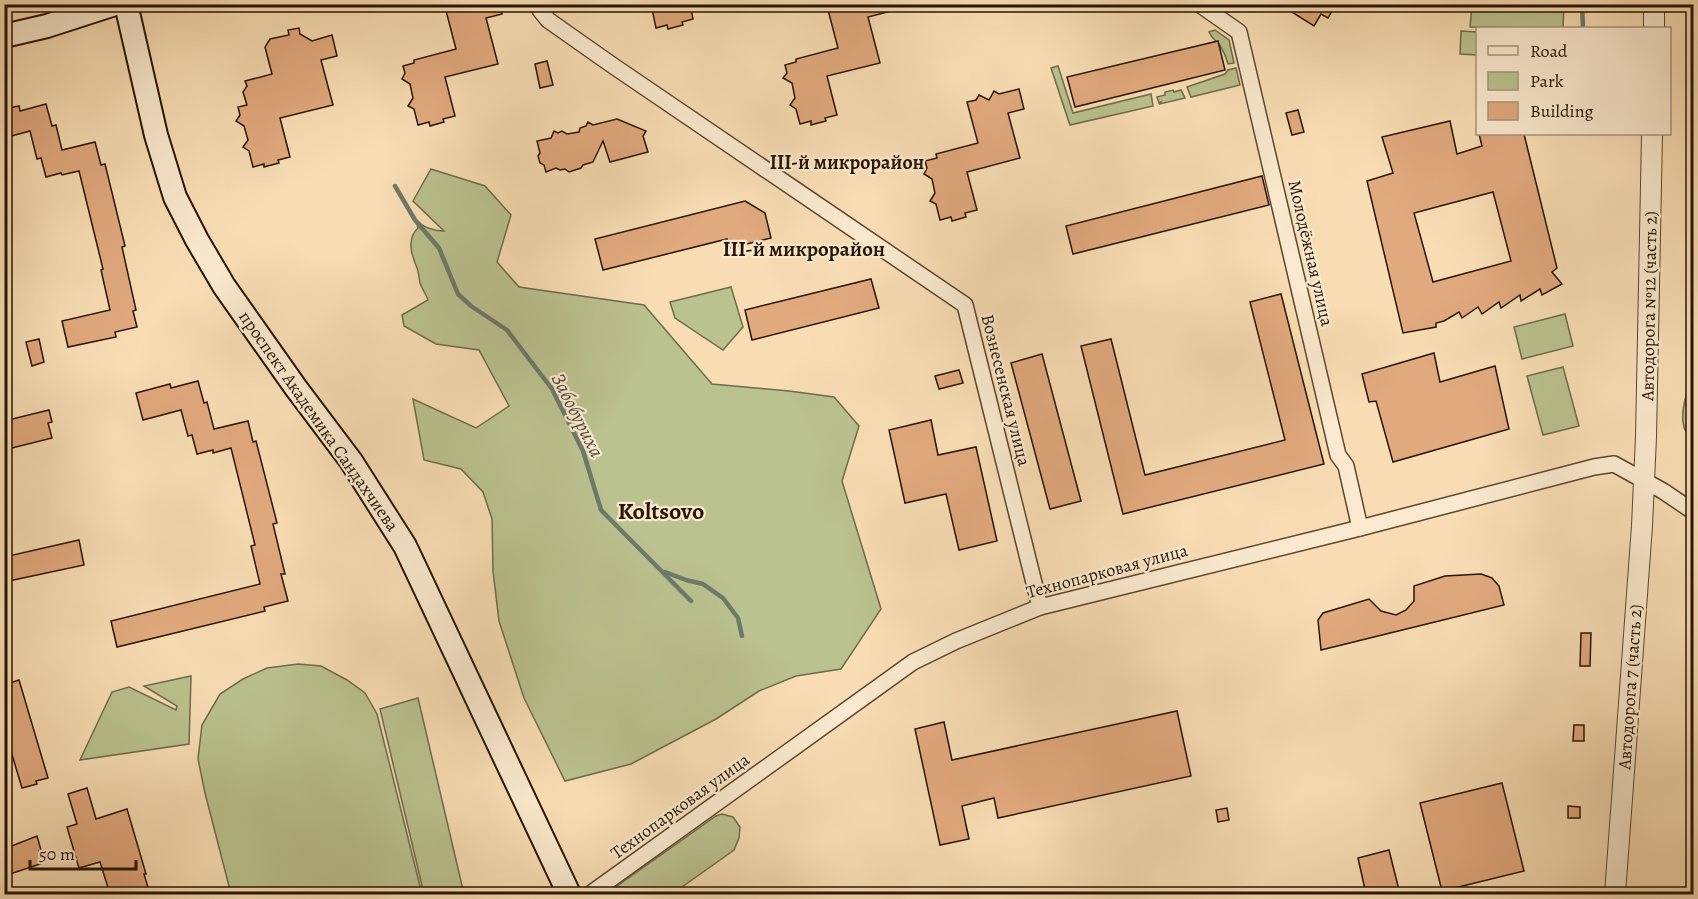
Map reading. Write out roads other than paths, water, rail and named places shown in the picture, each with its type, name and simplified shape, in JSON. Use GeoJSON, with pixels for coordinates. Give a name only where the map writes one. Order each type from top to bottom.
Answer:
{"type":"FeatureCollection","features":[{"type":"Feature","properties":{"kind":"main road"},"geometry":{"type":"LineString","coordinates":[[4,36],[47,26],[115,4]]}},
{"type":"Feature","properties":{"kind":"main road","name":"проспект Академика Сандахчиева"},"geometry":{"type":"LineString","coordinates":[[126,4],[156,135],[176,197],[197,240],[224,286],[351,461],[405,546],[569,894]]}},
{"type":"Feature","properties":{"kind":"street","name":"Вознесенская улица"},"geometry":{"type":"LineString","coordinates":[[538,4],[549,20],[620,71],[965,305],[1040,607]]}},
{"type":"Feature","properties":{"kind":"street","name":"Молодёжная улица"},"geometry":{"type":"LineString","coordinates":[[1199,4],[1239,32],[1338,455],[1346,466],[1360,528]]}},
{"type":"Feature","properties":{"kind":"street"},"geometry":{"type":"LineString","coordinates":[[1654,4],[1654,27]]}},
{"type":"Feature","properties":{"kind":"street","name":"Автодорога №12 (часть 2)"},"geometry":{"type":"LineString","coordinates":[[1643,479],[1648,371],[1652,135]]}},
{"type":"Feature","properties":{"kind":"street","name":"Технопарковая улица"},"geometry":{"type":"LineString","coordinates":[[590,894],[913,662],[956,641],[1040,607],[1360,528],[1594,467],[1614,464],[1643,479],[1694,512]]}},
{"type":"Feature","properties":{"kind":"street","name":"Автодорога 7 (часть 2)"},"geometry":{"type":"LineString","coordinates":[[1615,894],[1642,526],[1643,479]]}},
{"type":"Feature","properties":{"kind":"waterway"},"geometry":{"type":"LineString","coordinates":[[1582,4],[1583,27]]}},
{"type":"Feature","properties":{"kind":"waterway","name":"Забобуриха"},"geometry":{"type":"LineString","coordinates":[[395,186],[415,220],[439,248],[458,294],[471,306],[507,330],[552,389],[583,451],[601,510],[691,601]]}},
{"type":"Feature","properties":{"kind":"waterway"},"geometry":{"type":"LineString","coordinates":[[665,572],[703,584],[723,598],[738,618],[742,636]]}},
{"type":"Feature","properties":{"kind":"district","name":"III-й микрорайон"},"geometry":{"type":"Point","coordinates":[847,162]}},
{"type":"Feature","properties":{"kind":"district","name":"III-й микрорайон"},"geometry":{"type":"Point","coordinates":[804,249]}},
{"type":"Feature","properties":{"kind":"district","name":"Koltsovo"},"geometry":{"type":"Point","coordinates":[661,511]}}]}
